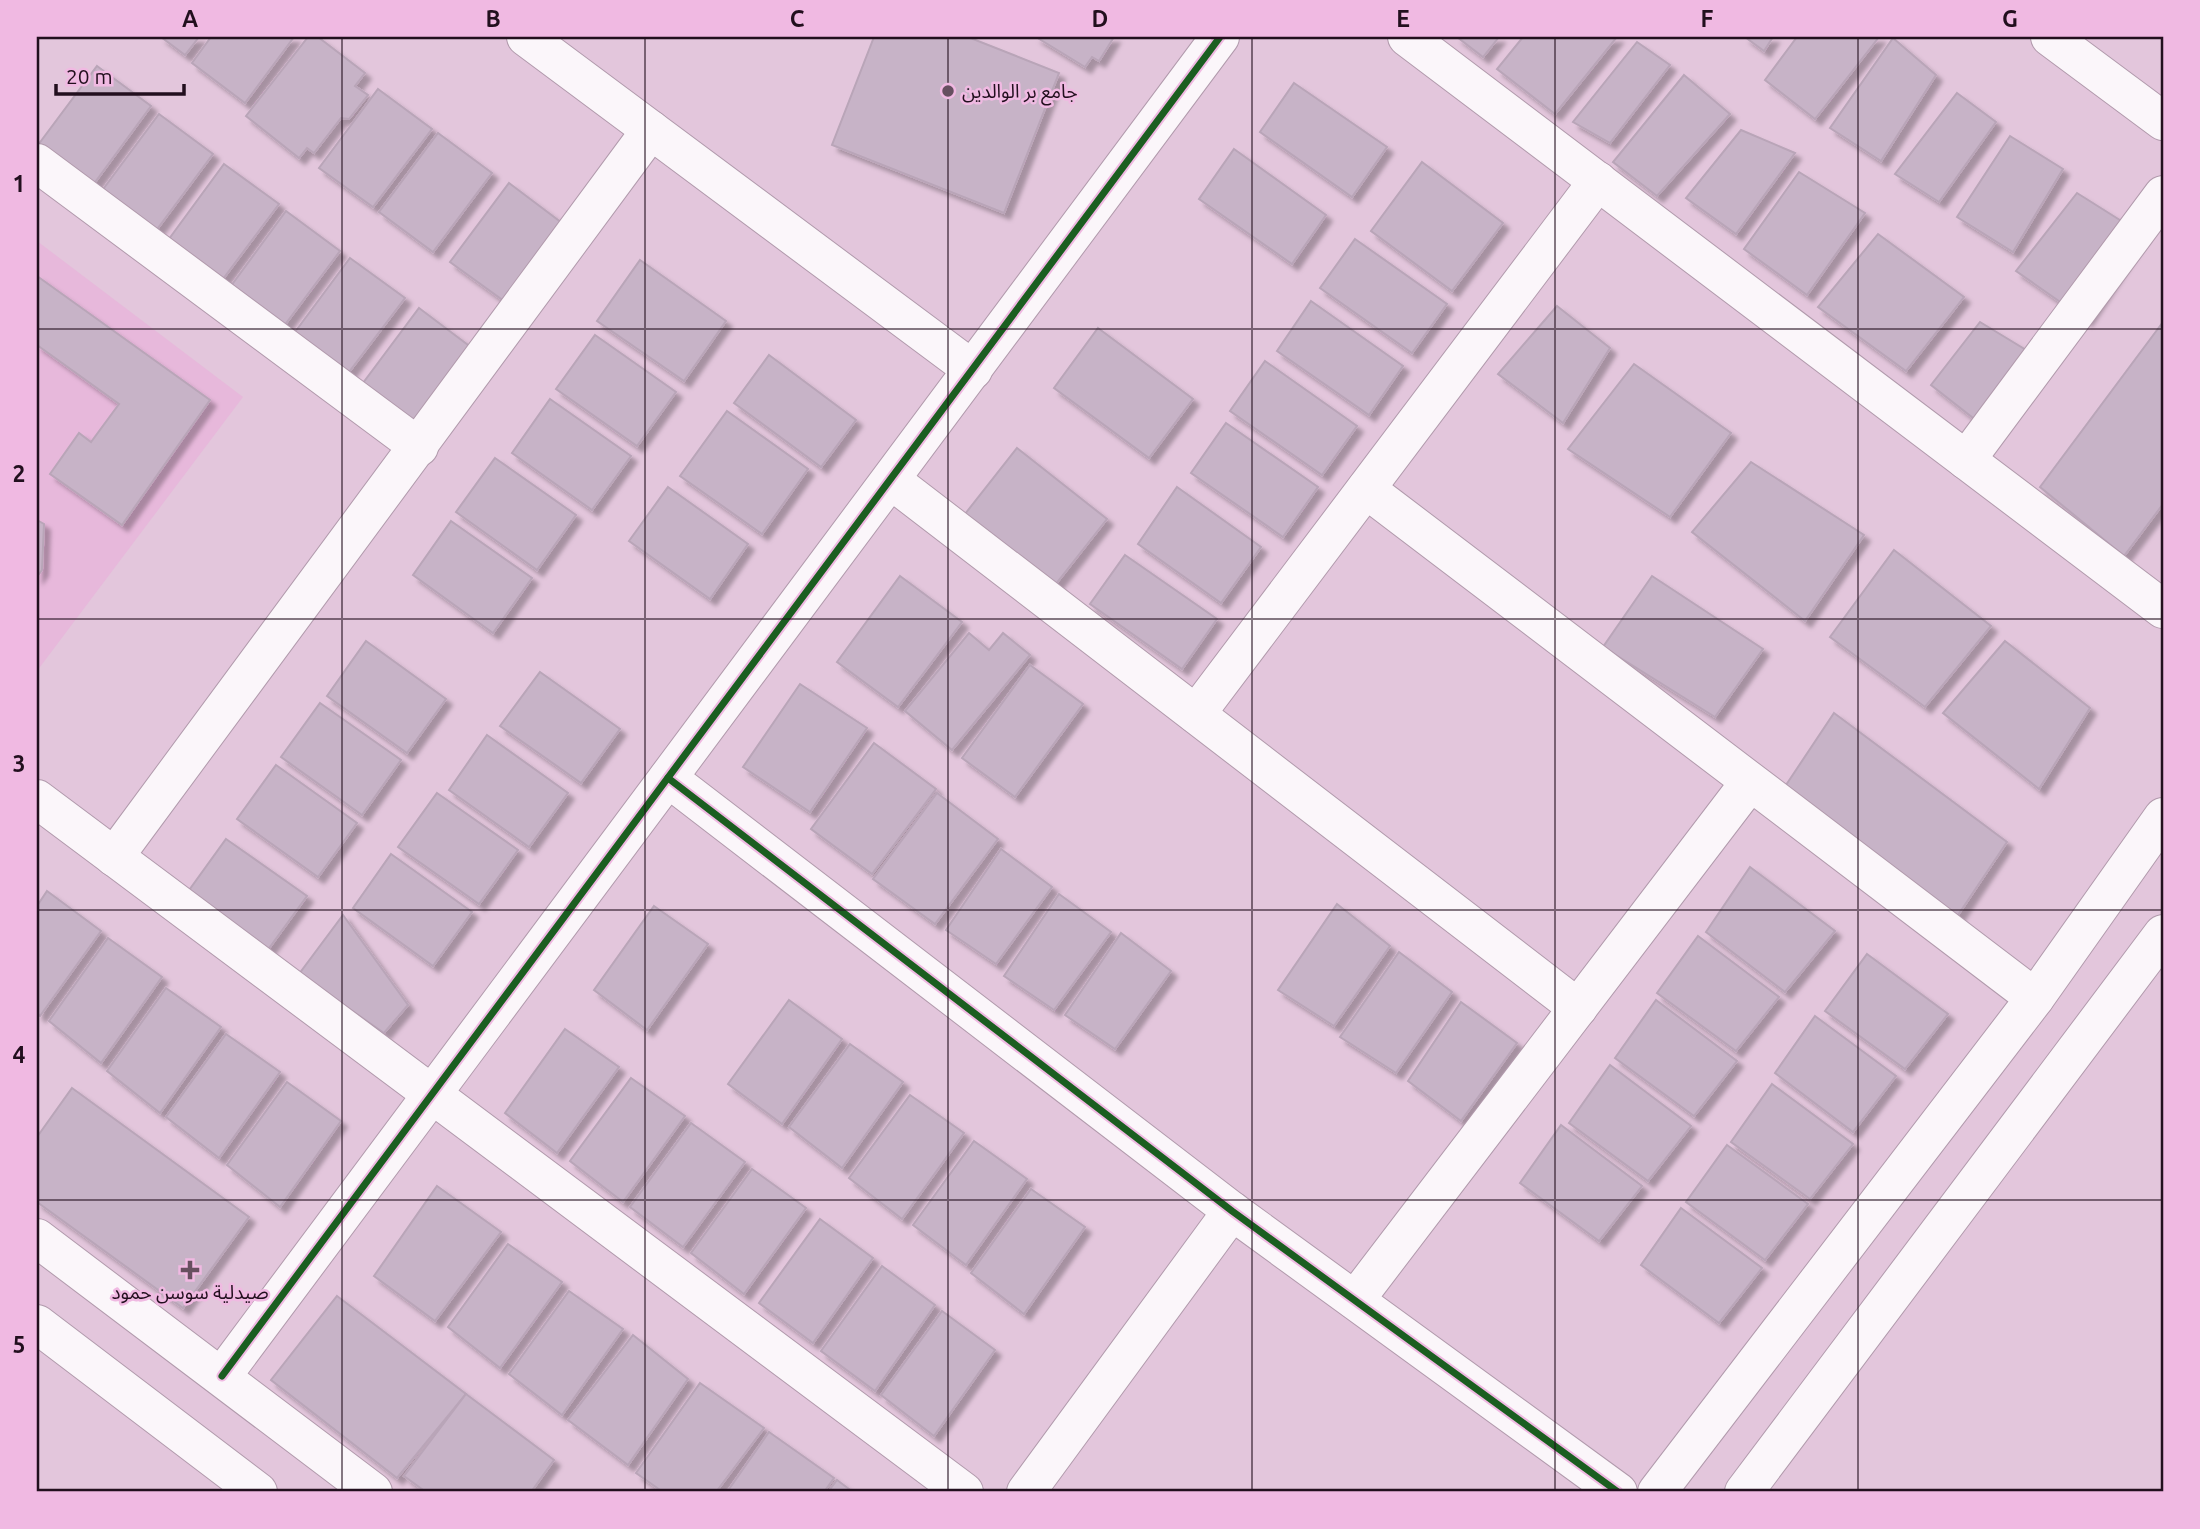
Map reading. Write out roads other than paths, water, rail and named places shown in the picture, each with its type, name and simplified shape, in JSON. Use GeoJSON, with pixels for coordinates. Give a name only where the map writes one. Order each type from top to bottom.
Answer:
{"type":"FeatureCollection","features":[{"type":"Feature","properties":{"kind":"street"},"geometry":{"type":"LineString","coordinates":[[526,37],[973,370]]}},
{"type":"Feature","properties":{"kind":"street"},"geometry":{"type":"LineString","coordinates":[[222,1376],[1220,37]]}},
{"type":"Feature","properties":{"kind":"street"},"geometry":{"type":"LineString","coordinates":[[1407,37],[2163,609]]}},
{"type":"Feature","properties":{"kind":"street"},"geometry":{"type":"LineString","coordinates":[[2050,37],[2163,121]]}},
{"type":"Feature","properties":{"kind":"street"},"geometry":{"type":"LineString","coordinates":[[114,857],[651,130]]}},
{"type":"Feature","properties":{"kind":"street"},"geometry":{"type":"LineString","coordinates":[[37,163],[419,447]]}},
{"type":"Feature","properties":{"kind":"street"},"geometry":{"type":"LineString","coordinates":[[1196,714],[1598,181]]}},
{"type":"Feature","properties":{"kind":"street"},"geometry":{"type":"LineString","coordinates":[[1966,460],[2163,195]]}},
{"type":"Feature","properties":{"kind":"street"},"geometry":{"type":"LineString","coordinates":[[891,480],[1578,1008]]}},
{"type":"Feature","properties":{"kind":"street"},"geometry":{"type":"LineString","coordinates":[[1366,489],[2035,998]]}},
{"type":"Feature","properties":{"kind":"street"},"geometry":{"type":"LineString","coordinates":[[668,778],[1232,1211],[1618,1492]]}},
{"type":"Feature","properties":{"kind":"street"},"geometry":{"type":"LineString","coordinates":[[1355,1300],[1749,782]]}},
{"type":"Feature","properties":{"kind":"street"},"geometry":{"type":"LineString","coordinates":[[37,799],[964,1492]]}},
{"type":"Feature","properties":{"kind":"street"},"geometry":{"type":"LineString","coordinates":[[1657,1492],[2035,998],[2163,817]]}},
{"type":"Feature","properties":{"kind":"street"},"geometry":{"type":"LineString","coordinates":[[1744,1492],[2163,934]]}},
{"type":"Feature","properties":{"kind":"street"},"geometry":{"type":"LineString","coordinates":[[1026,1492],[1232,1211]]}},
{"type":"Feature","properties":{"kind":"street"},"geometry":{"type":"LineString","coordinates":[[37,1238],[373,1492]]}},
{"type":"Feature","properties":{"kind":"street"},"geometry":{"type":"LineString","coordinates":[[37,1324],[258,1492]]}},
{"type":"Feature","properties":{"kind":"place","name":"جامع بر الوالدين"},"geometry":{"type":"Point","coordinates":[948,91]}},
{"type":"Feature","properties":{"kind":"place","name":"صيدلية سوسن حمود"},"geometry":{"type":"Point","coordinates":[190,1270]}}]}
